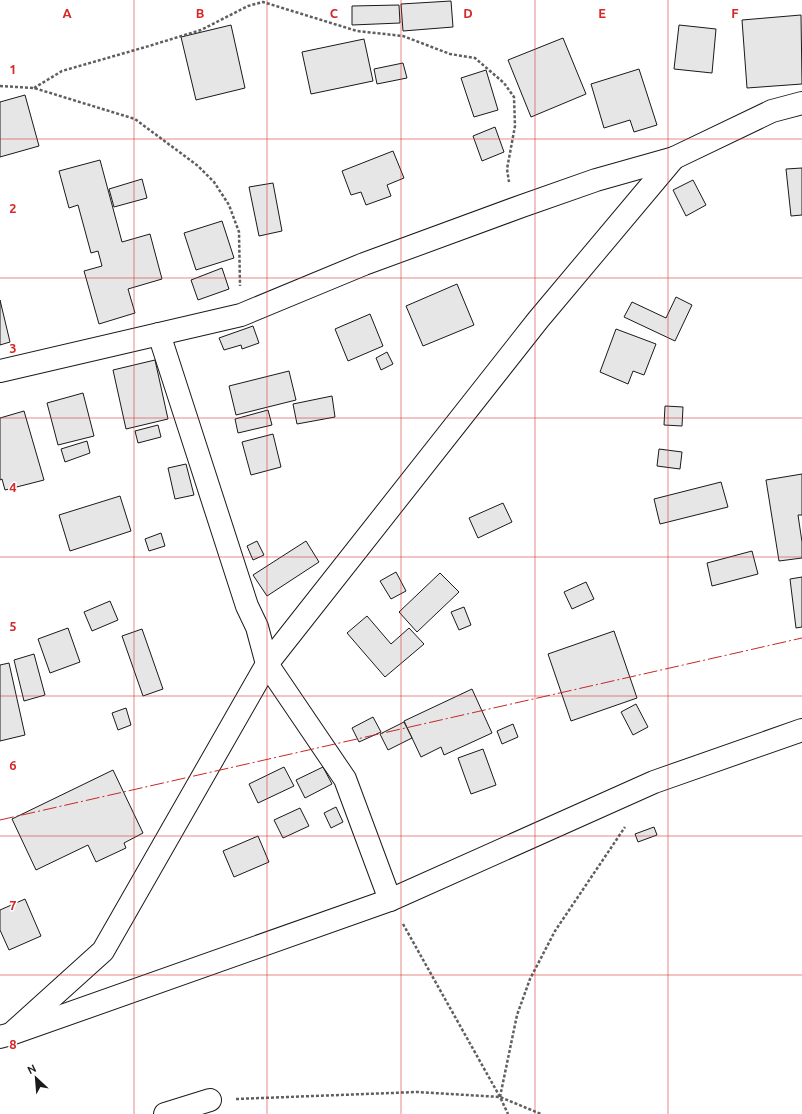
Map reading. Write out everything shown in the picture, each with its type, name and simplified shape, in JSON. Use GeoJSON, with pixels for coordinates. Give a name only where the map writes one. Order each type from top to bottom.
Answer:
{"type":"FeatureCollection","features":[{"type":"Feature","properties":{"kind":"street"},"geometry":{"type":"LineString","coordinates":[[0,371],[241,315],[364,264],[522,206],[596,180],[674,158],[772,111],[802,103]]}},
{"type":"Feature","properties":{"kind":"street"},"geometry":{"type":"LineString","coordinates":[[6,1036],[103,951],[267,664],[538,320],[674,158]]}},
{"type":"Feature","properties":{"kind":"street"},"geometry":{"type":"LineString","coordinates":[[159,334],[247,606],[258,627],[267,664],[345,779],[390,900]]}},
{"type":"Feature","properties":{"kind":"street"},"geometry":{"type":"LineString","coordinates":[[6,1036],[390,900],[654,782],[802,730]]}},
{"type":"Feature","properties":{"kind":"street"},"geometry":{"type":"LineString","coordinates":[[165,1114],[210,1100]]}},
{"type":"Feature","properties":{"kind":"path"},"geometry":{"type":"LineString","coordinates":[[34,88],[62,71],[201,30],[248,6],[263,2],[357,31],[403,36],[450,54],[475,58],[504,83],[514,97],[515,126],[507,169],[509,182],[522,206]]}},
{"type":"Feature","properties":{"kind":"path"},"geometry":{"type":"LineString","coordinates":[[0,86],[34,88],[135,120],[198,166],[214,182],[230,205],[239,232],[241,315]]}},
{"type":"Feature","properties":{"kind":"path"},"geometry":{"type":"LineString","coordinates":[[500,1097],[518,1014],[530,979],[555,931],[628,821]]}},
{"type":"Feature","properties":{"kind":"path"},"geometry":{"type":"LineString","coordinates":[[390,900],[500,1097],[508,1114]]}},
{"type":"Feature","properties":{"kind":"path"},"geometry":{"type":"LineString","coordinates":[[210,1100],[417,1092],[500,1097],[541,1114]]}},
{"type":"Feature","properties":{"kind":"building"},"geometry":{"type":"Polygon","coordinates":[[[451,1],[453,27],[403,31],[401,4],[451,1]]]}},
{"type":"Feature","properties":{"kind":"building"},"geometry":{"type":"Polygon","coordinates":[[[399,5],[400,23],[352,25],[352,6],[399,5]]]}},
{"type":"Feature","properties":{"kind":"building"},"geometry":{"type":"Polygon","coordinates":[[[801,15],[802,84],[747,88],[742,20],[801,15]]]}},
{"type":"Feature","properties":{"kind":"building"},"geometry":{"type":"Polygon","coordinates":[[[231,25],[245,88],[196,100],[181,37],[231,25]]]}},
{"type":"Feature","properties":{"kind":"building"},"geometry":{"type":"Polygon","coordinates":[[[679,25],[716,29],[712,73],[674,69],[679,25]]]}},
{"type":"Feature","properties":{"kind":"building"},"geometry":{"type":"Polygon","coordinates":[[[563,38],[586,94],[531,117],[508,60],[563,38]]]}},
{"type":"Feature","properties":{"kind":"building"},"geometry":{"type":"Polygon","coordinates":[[[364,39],[373,81],[311,94],[302,52],[364,39]]]}},
{"type":"Feature","properties":{"kind":"building"},"geometry":{"type":"Polygon","coordinates":[[[403,63],[407,78],[377,84],[374,69],[403,63]]]}},
{"type":"Feature","properties":{"kind":"building"},"geometry":{"type":"Polygon","coordinates":[[[639,69],[657,125],[634,132],[630,120],[604,128],[591,84],[639,69]]]}},
{"type":"Feature","properties":{"kind":"building"},"geometry":{"type":"Polygon","coordinates":[[[486,70],[498,110],[474,117],[461,78],[486,70]]]}},
{"type":"Feature","properties":{"kind":"building"},"geometry":{"type":"Polygon","coordinates":[[[25,95],[39,146],[0,157],[0,102],[25,95]]]}},
{"type":"Feature","properties":{"kind":"building"},"geometry":{"type":"Polygon","coordinates":[[[495,127],[504,152],[482,161],[473,136],[495,127]]]}},
{"type":"Feature","properties":{"kind":"building"},"geometry":{"type":"Polygon","coordinates":[[[393,151],[404,178],[387,185],[391,196],[366,205],[361,192],[351,195],[342,171],[393,151]]]}},
{"type":"Feature","properties":{"kind":"building"},"geometry":{"type":"Polygon","coordinates":[[[100,160],[122,242],[150,234],[162,279],[128,289],[135,313],[99,324],[84,271],[102,266],[98,251],[91,253],[78,205],[69,208],[59,171],[100,160]]]}},
{"type":"Feature","properties":{"kind":"building"},"geometry":{"type":"Polygon","coordinates":[[[802,168],[802,215],[791,216],[786,169],[802,168]]]}},
{"type":"Feature","properties":{"kind":"building"},"geometry":{"type":"Polygon","coordinates":[[[142,179],[147,198],[114,207],[109,189],[142,179]]]}},
{"type":"Feature","properties":{"kind":"building"},"geometry":{"type":"Polygon","coordinates":[[[693,180],[706,205],[686,216],[673,190],[693,180]]]}},
{"type":"Feature","properties":{"kind":"building"},"geometry":{"type":"Polygon","coordinates":[[[273,183],[282,231],[259,236],[249,187],[273,183]]]}},
{"type":"Feature","properties":{"kind":"building"},"geometry":{"type":"Polygon","coordinates":[[[222,221],[234,258],[196,270],[184,233],[222,221]]]}},
{"type":"Feature","properties":{"kind":"building"},"geometry":{"type":"Polygon","coordinates":[[[222,268],[229,289],[198,300],[191,280],[222,268]]]}},
{"type":"Feature","properties":{"kind":"building"},"geometry":{"type":"Polygon","coordinates":[[[457,284],[474,325],[423,346],[406,306],[457,284]]]}},
{"type":"Feature","properties":{"kind":"building"},"geometry":{"type":"Polygon","coordinates":[[[676,297],[692,305],[675,341],[624,317],[632,302],[666,318],[676,297]]]}},
{"type":"Feature","properties":{"kind":"building"},"geometry":{"type":"Polygon","coordinates":[[[0,300],[10,342],[0,345],[0,300]]]}},
{"type":"Feature","properties":{"kind":"building"},"geometry":{"type":"Polygon","coordinates":[[[370,314],[383,346],[348,361],[335,329],[370,314]]]}},
{"type":"Feature","properties":{"kind":"building"},"geometry":{"type":"Polygon","coordinates":[[[253,326],[259,343],[242,349],[241,345],[224,350],[219,338],[253,326]]]}},
{"type":"Feature","properties":{"kind":"building"},"geometry":{"type":"Polygon","coordinates":[[[616,329],[656,344],[644,375],[633,371],[628,384],[600,372],[616,329]]]}},
{"type":"Feature","properties":{"kind":"building"},"geometry":{"type":"Polygon","coordinates":[[[387,352],[393,364],[381,370],[376,358],[387,352]]]}},
{"type":"Feature","properties":{"kind":"building"},"geometry":{"type":"Polygon","coordinates":[[[155,360],[168,419],[126,429],[113,370],[155,360]]]}},
{"type":"Feature","properties":{"kind":"building"},"geometry":{"type":"Polygon","coordinates":[[[289,371],[296,400],[236,415],[229,386],[289,371]]]}},
{"type":"Feature","properties":{"kind":"building"},"geometry":{"type":"Polygon","coordinates":[[[83,393],[94,436],[58,445],[47,403],[83,393]]]}},
{"type":"Feature","properties":{"kind":"building"},"geometry":{"type":"Polygon","coordinates":[[[332,396],[335,417],[297,424],[293,404],[332,396]]]}},
{"type":"Feature","properties":{"kind":"building"},"geometry":{"type":"Polygon","coordinates":[[[665,406],[683,407],[682,426],[664,425],[665,406]]]}},
{"type":"Feature","properties":{"kind":"building"},"geometry":{"type":"Polygon","coordinates":[[[268,410],[272,425],[238,433],[235,419],[268,410]]]}},
{"type":"Feature","properties":{"kind":"building"},"geometry":{"type":"Polygon","coordinates":[[[24,411],[44,480],[5,490],[2,479],[0,480],[0,418],[24,411]]]}},
{"type":"Feature","properties":{"kind":"building"},"geometry":{"type":"Polygon","coordinates":[[[158,425],[161,437],[138,443],[135,431],[158,425]]]}},
{"type":"Feature","properties":{"kind":"building"},"geometry":{"type":"Polygon","coordinates":[[[273,434],[281,467],[251,475],[242,442],[273,434]]]}},
{"type":"Feature","properties":{"kind":"building"},"geometry":{"type":"Polygon","coordinates":[[[87,441],[90,453],[65,462],[61,449],[87,441]]]}},
{"type":"Feature","properties":{"kind":"building"},"geometry":{"type":"Polygon","coordinates":[[[659,449],[682,452],[680,469],[657,466],[659,449]]]}},
{"type":"Feature","properties":{"kind":"building"},"geometry":{"type":"Polygon","coordinates":[[[186,464],[194,495],[175,499],[168,468],[186,464]]]}},
{"type":"Feature","properties":{"kind":"building"},"geometry":{"type":"Polygon","coordinates":[[[802,474],[802,515],[798,515],[802,542],[802,558],[779,561],[766,480],[802,474]]]}},
{"type":"Feature","properties":{"kind":"building"},"geometry":{"type":"Polygon","coordinates":[[[721,482],[728,507],[660,524],[654,499],[721,482]]]}},
{"type":"Feature","properties":{"kind":"building"},"geometry":{"type":"Polygon","coordinates":[[[120,496],[131,531],[70,551],[59,515],[120,496]]]}},
{"type":"Feature","properties":{"kind":"building"},"geometry":{"type":"Polygon","coordinates":[[[503,503],[512,522],[478,538],[469,518],[503,503]]]}},
{"type":"Feature","properties":{"kind":"building"},"geometry":{"type":"Polygon","coordinates":[[[161,533],[165,546],[149,551],[145,539],[161,533]]]}},
{"type":"Feature","properties":{"kind":"building"},"geometry":{"type":"Polygon","coordinates":[[[257,541],[264,555],[253,560],[247,546],[257,541]]]}},
{"type":"Feature","properties":{"kind":"building"},"geometry":{"type":"Polygon","coordinates":[[[306,541],[319,562],[267,596],[253,575],[306,541]]]}},
{"type":"Feature","properties":{"kind":"building"},"geometry":{"type":"Polygon","coordinates":[[[752,551],[758,574],[712,586],[707,563],[752,551]]]}},
{"type":"Feature","properties":{"kind":"building"},"geometry":{"type":"Polygon","coordinates":[[[396,572],[406,591],[391,599],[380,581],[396,572]]]}},
{"type":"Feature","properties":{"kind":"building"},"geometry":{"type":"Polygon","coordinates":[[[440,573],[459,592],[417,632],[399,612],[440,573]]]}},
{"type":"Feature","properties":{"kind":"building"},"geometry":{"type":"Polygon","coordinates":[[[802,577],[802,627],[796,628],[790,579],[802,577]]]}},
{"type":"Feature","properties":{"kind":"building"},"geometry":{"type":"Polygon","coordinates":[[[586,582],[594,599],[572,609],[564,592],[586,582]]]}},
{"type":"Feature","properties":{"kind":"building"},"geometry":{"type":"Polygon","coordinates":[[[110,601],[118,620],[92,631],[84,612],[110,601]]]}},
{"type":"Feature","properties":{"kind":"building"},"geometry":{"type":"Polygon","coordinates":[[[464,607],[471,625],[459,630],[451,612],[464,607]]]}},
{"type":"Feature","properties":{"kind":"building"},"geometry":{"type":"Polygon","coordinates":[[[367,616],[391,644],[409,628],[424,644],[385,677],[347,633],[367,616]]]}},
{"type":"Feature","properties":{"kind":"building"},"geometry":{"type":"Polygon","coordinates":[[[68,628],[80,662],[50,673],[38,639],[68,628]]]}},
{"type":"Feature","properties":{"kind":"building"},"geometry":{"type":"Polygon","coordinates":[[[142,629],[163,689],[143,696],[122,636],[142,629]]]}},
{"type":"Feature","properties":{"kind":"building"},"geometry":{"type":"Polygon","coordinates":[[[614,631],[637,698],[571,721],[548,654],[614,631]]]}},
{"type":"Feature","properties":{"kind":"building"},"geometry":{"type":"Polygon","coordinates":[[[34,654],[45,695],[24,701],[14,660],[34,654]]]}},
{"type":"Feature","properties":{"kind":"building"},"geometry":{"type":"Polygon","coordinates":[[[9,663],[25,735],[0,741],[0,665],[9,663]]]}},
{"type":"Feature","properties":{"kind":"building"},"geometry":{"type":"Polygon","coordinates":[[[472,689],[492,733],[444,755],[441,747],[421,757],[404,721],[472,689]]]}},
{"type":"Feature","properties":{"kind":"building"},"geometry":{"type":"Polygon","coordinates":[[[636,704],[648,727],[633,735],[621,712],[636,704]]]}},
{"type":"Feature","properties":{"kind":"building"},"geometry":{"type":"Polygon","coordinates":[[[126,708],[131,725],[118,730],[112,713],[126,708]]]}},
{"type":"Feature","properties":{"kind":"building"},"geometry":{"type":"Polygon","coordinates":[[[373,717],[381,732],[359,742],[352,728],[373,717]]]}},
{"type":"Feature","properties":{"kind":"building"},"geometry":{"type":"Polygon","coordinates":[[[404,722],[412,738],[388,750],[380,734],[404,722]]]}},
{"type":"Feature","properties":{"kind":"building"},"geometry":{"type":"Polygon","coordinates":[[[513,724],[518,737],[502,744],[497,731],[513,724]]]}},
{"type":"Feature","properties":{"kind":"building"},"geometry":{"type":"Polygon","coordinates":[[[483,749],[496,785],[471,794],[458,758],[483,749]]]}},
{"type":"Feature","properties":{"kind":"building"},"geometry":{"type":"Polygon","coordinates":[[[284,767],[294,786],[258,803],[249,784],[284,767]]]}},
{"type":"Feature","properties":{"kind":"building"},"geometry":{"type":"Polygon","coordinates":[[[323,767],[332,784],[305,798],[296,780],[323,767]]]}},
{"type":"Feature","properties":{"kind":"building"},"geometry":{"type":"Polygon","coordinates":[[[113,770],[143,833],[124,843],[126,848],[96,862],[88,845],[36,870],[12,819],[113,770]]]}},
{"type":"Feature","properties":{"kind":"building"},"geometry":{"type":"Polygon","coordinates":[[[336,807],[343,822],[331,828],[324,813],[336,807]]]}},
{"type":"Feature","properties":{"kind":"building"},"geometry":{"type":"Polygon","coordinates":[[[300,808],[309,826],[283,838],[274,820],[300,808]]]}},
{"type":"Feature","properties":{"kind":"building"},"geometry":{"type":"Polygon","coordinates":[[[654,827],[657,835],[638,842],[635,834],[654,827]]]}},
{"type":"Feature","properties":{"kind":"building"},"geometry":{"type":"Polygon","coordinates":[[[258,836],[269,862],[234,877],[223,851],[258,836]]]}},
{"type":"Feature","properties":{"kind":"building"},"geometry":{"type":"Polygon","coordinates":[[[25,899],[41,936],[9,950],[0,930],[0,910],[25,899]]]}},
{"type":"Feature","properties":{"kind":"power"},"geometry":{"type":"LineString","coordinates":[[0,820],[802,638]]}}]}
